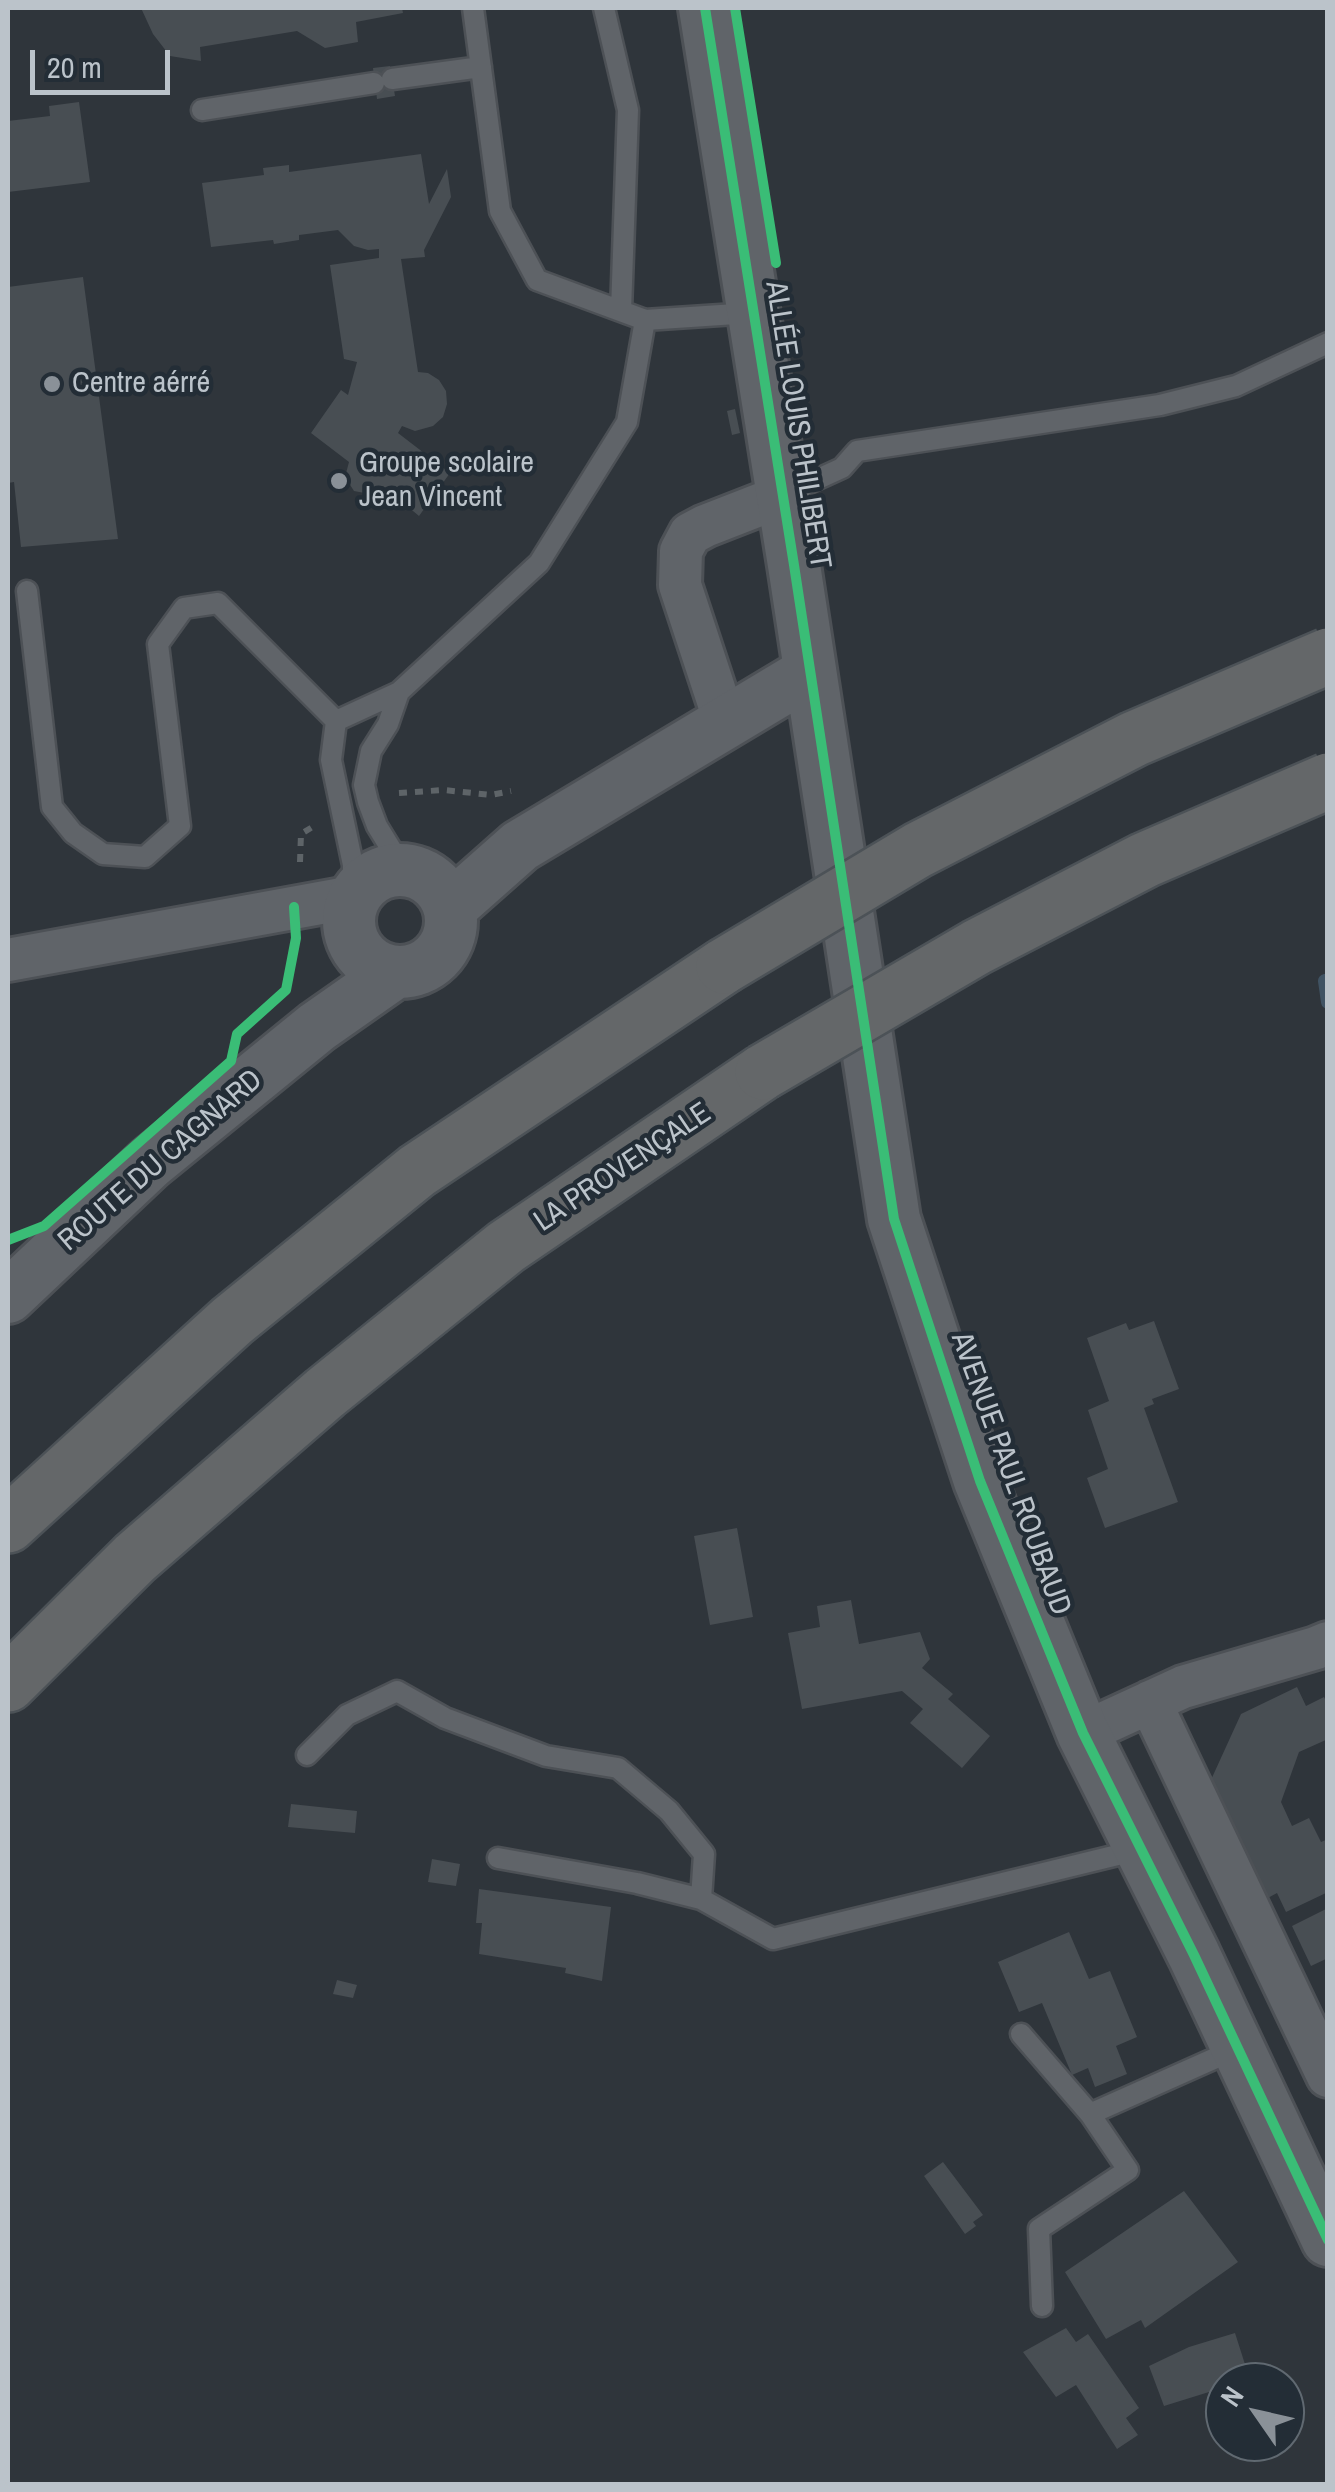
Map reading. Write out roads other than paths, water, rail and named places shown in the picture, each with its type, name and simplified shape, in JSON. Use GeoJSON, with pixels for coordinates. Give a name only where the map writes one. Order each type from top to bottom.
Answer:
{"type":"FeatureCollection","features":[{"type":"Feature","properties":{"kind":"highway"},"geometry":{"type":"LineString","coordinates":[[8,1525],[232,1321],[417,1172],[724,966],[918,850],[1134,739],[1328,656]]}},
{"type":"Feature","properties":{"kind":"highway","name":"LA PROVENÇALE"},"geometry":{"type":"LineString","coordinates":[[8,1684],[136,1558],[370,1357],[506,1247],[764,1072],[977,947],[1145,860],[1328,781]]}},
{"type":"Feature","properties":{"kind":"street","name":"ALLÉE LOUIS PHILIBERT"},"geometry":{"type":"LineString","coordinates":[[705,8],[810,672]]}},
{"type":"Feature","properties":{"kind":"street"},"geometry":{"type":"LineString","coordinates":[[725,722],[680,585],[681,552],[690,534],[782,496]]}},
{"type":"Feature","properties":{"kind":"street"},"geometry":{"type":"LineString","coordinates":[[424,883],[520,846],[810,672]]}},
{"type":"Feature","properties":{"kind":"street","name":"AVENUE PAUL ROUBAUD"},"geometry":{"type":"LineString","coordinates":[[810,672],[894,1219],[980,1481],[1083,1733],[1238,2048],[1315,2182],[1328,2240]]}},
{"type":"Feature","properties":{"kind":"street"},"geometry":{"type":"LineString","coordinates":[[8,960],[294,907],[362,934],[418,970],[439,956],[450,933],[424,883],[393,868],[370,878],[362,934]]}},
{"type":"Feature","properties":{"kind":"street","name":"ROUTE DU CAGNARD"},"geometry":{"type":"LineString","coordinates":[[8,1297],[150,1163],[318,1028],[362,934]]}},
{"type":"Feature","properties":{"kind":"street"},"geometry":{"type":"LineString","coordinates":[[1083,1733],[1183,1687],[1328,1643]]}},
{"type":"Feature","properties":{"kind":"street"},"geometry":{"type":"LineString","coordinates":[[1150,1702],[1328,2076]]}},
{"type":"Feature","properties":{"kind":"lane"},"geometry":{"type":"LineString","coordinates":[[473,8],[500,211],[537,280],[645,320],[753,313]]}},
{"type":"Feature","properties":{"kind":"lane"},"geometry":{"type":"LineString","coordinates":[[604,8],[628,110],[621,311]]}},
{"type":"Feature","properties":{"kind":"lane"},"geometry":{"type":"LineString","coordinates":[[202,110],[481,67]]}},
{"type":"Feature","properties":{"kind":"lane"},"geometry":{"type":"LineString","coordinates":[[336,721],[399,692],[539,564],[627,422],[645,320]]}},
{"type":"Feature","properties":{"kind":"lane"},"geometry":{"type":"LineString","coordinates":[[782,496],[842,468],[857,451],[1160,405],[1236,386],[1328,343]]}},
{"type":"Feature","properties":{"kind":"lane"},"geometry":{"type":"LineString","coordinates":[[27,591],[52,807],[73,832],[103,854],[145,857],[180,826],[158,644],[184,608],[218,603],[336,721]]}},
{"type":"Feature","properties":{"kind":"lane"},"geometry":{"type":"LineString","coordinates":[[399,692],[388,724],[371,751],[364,785],[377,826],[424,883]]}},
{"type":"Feature","properties":{"kind":"lane"},"geometry":{"type":"LineString","coordinates":[[336,721],[330,760],[362,934]]}},
{"type":"Feature","properties":{"kind":"lane"},"geometry":{"type":"LineString","coordinates":[[308,1755],[347,1716],[397,1691],[445,1718],[546,1756],[618,1768],[669,1811],[704,1854],[701,1899]]}},
{"type":"Feature","properties":{"kind":"lane"},"geometry":{"type":"LineString","coordinates":[[498,1858],[637,1883],[701,1899],[773,1939],[1142,1850]]}},
{"type":"Feature","properties":{"kind":"lane"},"geometry":{"type":"LineString","coordinates":[[1021,2034],[1090,2114],[1128,2170],[1038,2229],[1042,2306]]}},
{"type":"Feature","properties":{"kind":"lane"},"geometry":{"type":"LineString","coordinates":[[1090,2114],[1238,2048]]}},
{"type":"Feature","properties":{"kind":"waterway"},"geometry":{"type":"LineString","coordinates":[[1325,981],[1328,1002]]}},
{"type":"Feature","properties":{"kind":"place","name":"Centre aérré"},"geometry":{"type":"Point","coordinates":[52,384]}},
{"type":"Feature","properties":{"kind":"place","name":"Groupe scolaire Jean Vincent"},"geometry":{"type":"Point","coordinates":[339,481]}}]}
